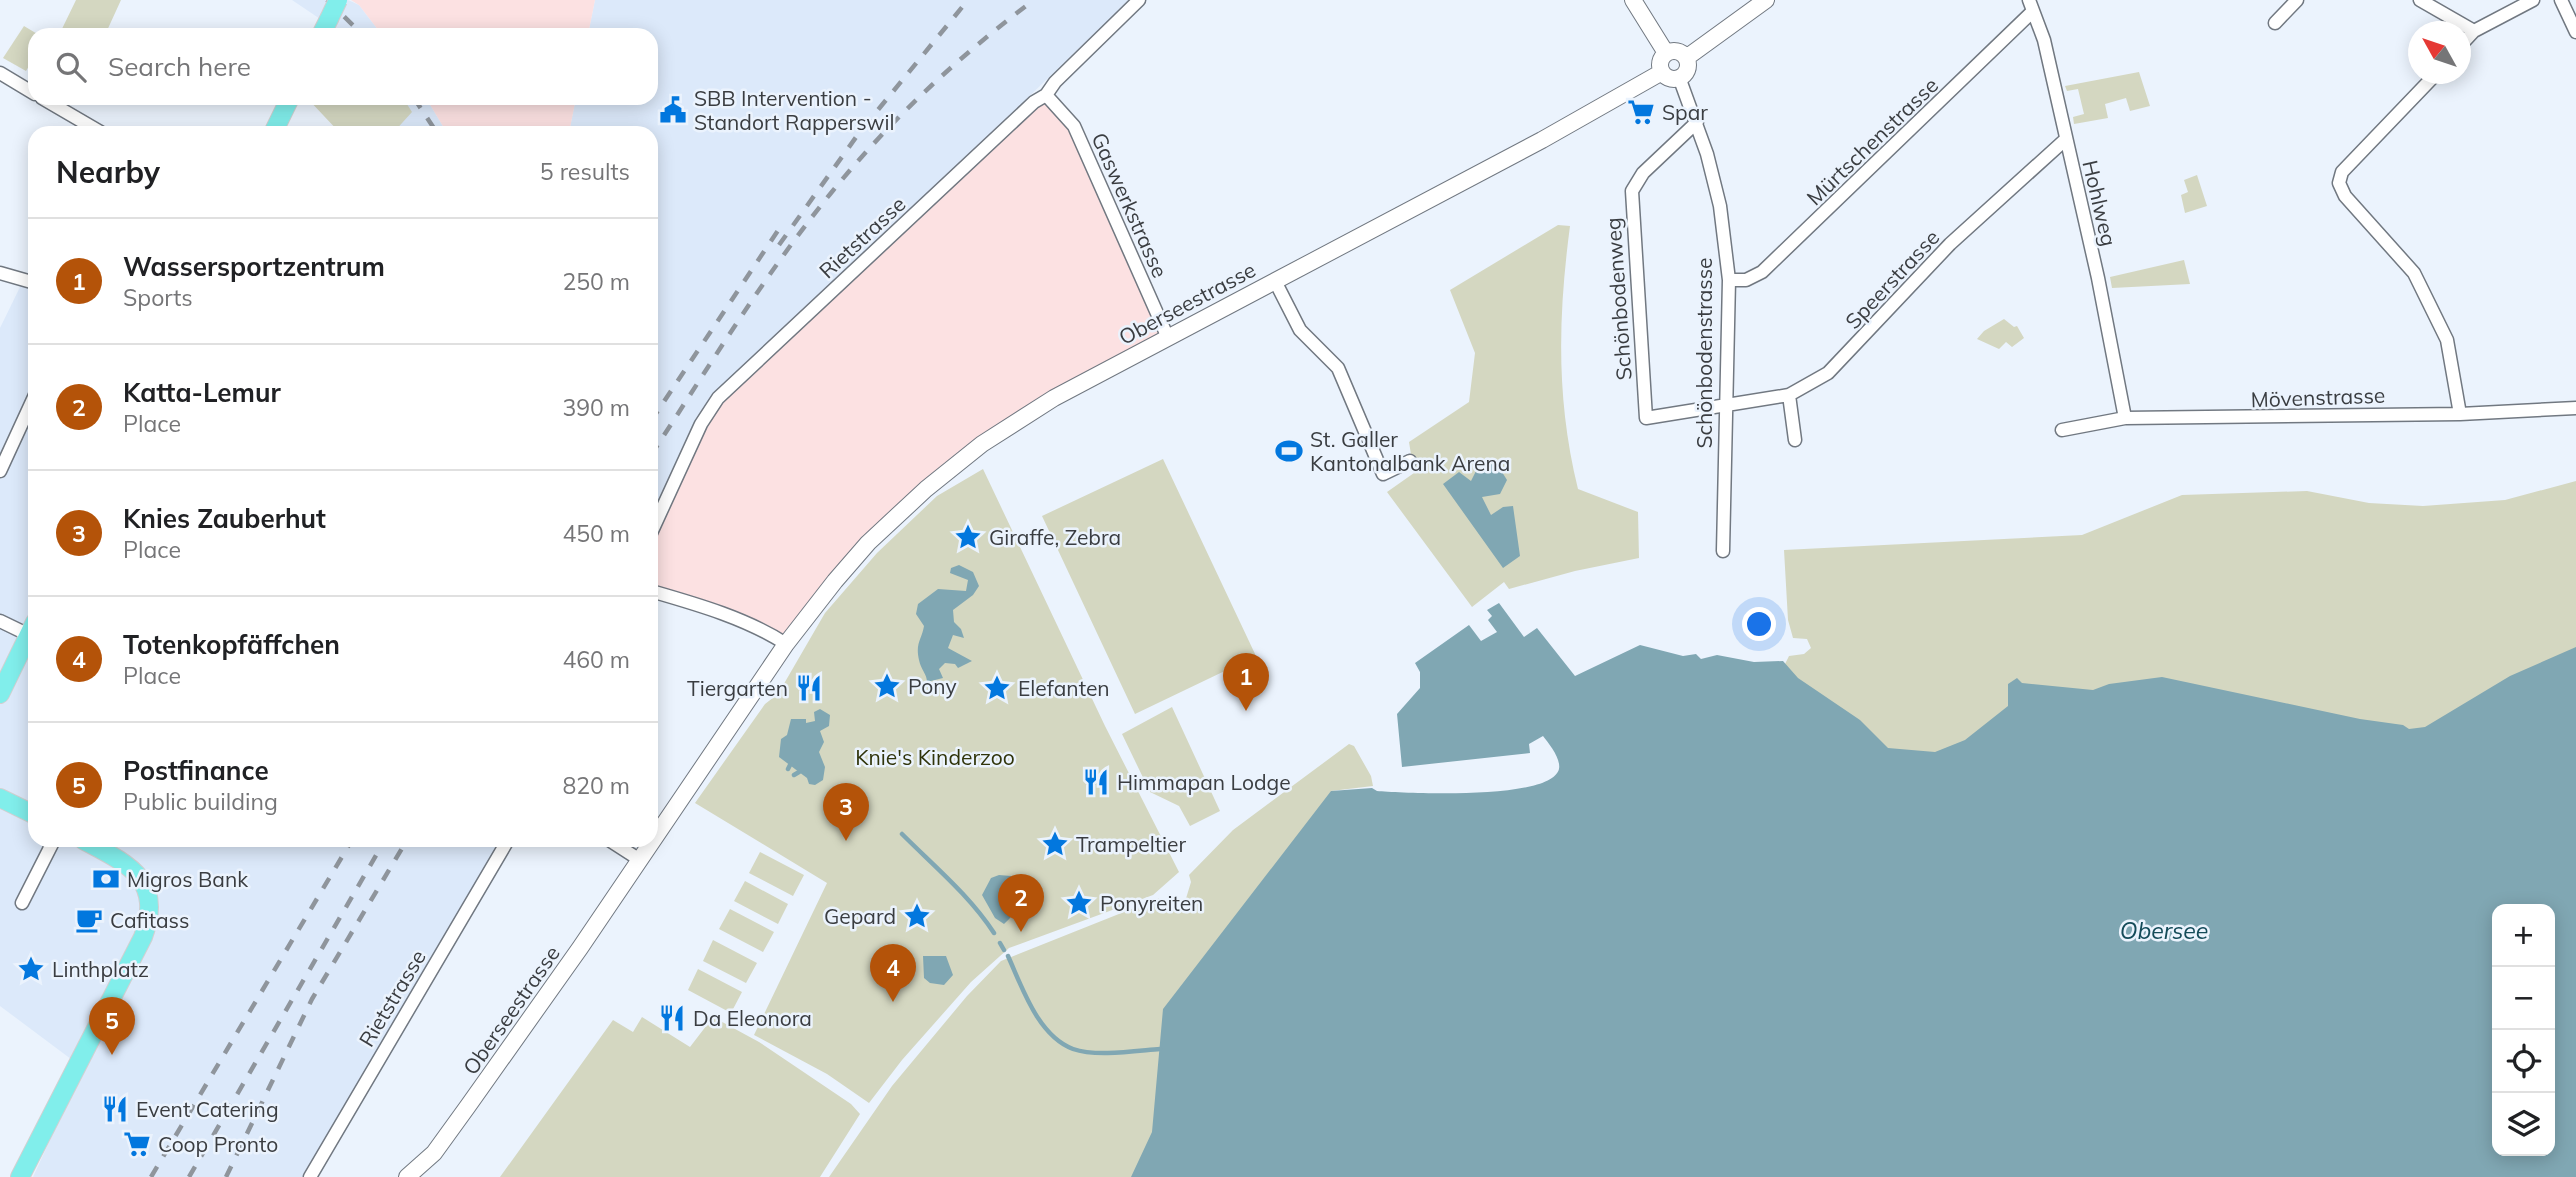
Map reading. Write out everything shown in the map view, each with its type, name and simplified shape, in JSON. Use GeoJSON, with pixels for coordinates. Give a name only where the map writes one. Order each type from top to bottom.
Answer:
{"type":"FeatureCollection","features":[{"type":"Feature","properties":{"kind":"main road"},"geometry":{"type":"LineString","coordinates":[[325,27],[338,0]]}},
{"type":"Feature","properties":{"kind":"main road"},"geometry":{"type":"LineString","coordinates":[[276,126],[287,105]]}},
{"type":"Feature","properties":{"kind":"main road"},"geometry":{"type":"LineString","coordinates":[[0,694],[28,637]]}},
{"type":"Feature","properties":{"kind":"main road"},"geometry":{"type":"LineString","coordinates":[[0,798],[28,812]]}},
{"type":"Feature","properties":{"kind":"main road"},"geometry":{"type":"LineString","coordinates":[[22,1175],[143,937],[150,915],[151,899],[138,876],[121,861],[96,847]]}},
{"type":"Feature","properties":{"kind":"street","name":"Rietstrasse"},"geometry":{"type":"LineString","coordinates":[[658,518],[701,424],[718,398],[1034,102],[1046,95],[1055,82],[1139,0]]}},
{"type":"Feature","properties":{"kind":"street"},"geometry":{"type":"LineString","coordinates":[[1633,0],[1666,53]]}},
{"type":"Feature","properties":{"kind":"street"},"geometry":{"type":"LineString","coordinates":[[1686,58],[1766,0]]}},
{"type":"Feature","properties":{"kind":"street"},"geometry":{"type":"LineString","coordinates":[[2275,23],[2297,0]]}},
{"type":"Feature","properties":{"kind":"street"},"geometry":{"type":"LineString","coordinates":[[2420,0],[2474,31]]}},
{"type":"Feature","properties":{"kind":"street"},"geometry":{"type":"LineString","coordinates":[[2471,34],[2533,0]]}},
{"type":"Feature","properties":{"kind":"street"},"geometry":{"type":"LineString","coordinates":[[2561,0],[2576,32]]}},
{"type":"Feature","properties":{"kind":"street","name":"Hohlweg"},"geometry":{"type":"LineString","coordinates":[[2030,6],[2044,40],[2098,278],[2125,418]]}},
{"type":"Feature","properties":{"kind":"street","name":"Mürtschenstrasse"},"geometry":{"type":"LineString","coordinates":[[1729,279],[1746,280],[1762,272],[2030,6]]}},
{"type":"Feature","properties":{"kind":"street"},"geometry":{"type":"LineString","coordinates":[[1677,51],[1686,58],[1687,69],[1679,77],[1670,78],[1662,72],[1661,61],[1666,53],[1677,51]]}},
{"type":"Feature","properties":{"kind":"street","name":"Oberseestrasse"},"geometry":{"type":"LineString","coordinates":[[658,833],[786,644],[868,544],[953,467],[1054,398],[1542,140],[1662,72]]}},
{"type":"Feature","properties":{"kind":"street"},"geometry":{"type":"LineString","coordinates":[[0,73],[28,90]]}},
{"type":"Feature","properties":{"kind":"street","name":"Schönbodenstrasse"},"geometry":{"type":"LineString","coordinates":[[1679,77],[1697,122],[1720,206],[1729,279],[1723,551]]}},
{"type":"Feature","properties":{"kind":"street"},"geometry":{"type":"LineString","coordinates":[[2426,84],[2342,172],[2339,183],[2344,196],[2414,273],[2447,340],[2460,414]]}},
{"type":"Feature","properties":{"kind":"street","name":"Gaswerkstrasse"},"geometry":{"type":"LineString","coordinates":[[1046,95],[1074,126],[1168,338]]}},
{"type":"Feature","properties":{"kind":"street"},"geometry":{"type":"LineString","coordinates":[[55,105],[91,126]]}},
{"type":"Feature","properties":{"kind":"street","name":"Schönbodenweg"},"geometry":{"type":"LineString","coordinates":[[1697,122],[1643,173],[1632,191],[1646,418],[1725,406]]}},
{"type":"Feature","properties":{"kind":"street","name":"Speerstrasse"},"geometry":{"type":"LineString","coordinates":[[1725,406],[1789,395],[1828,373],[1950,244],[2066,139]]}},
{"type":"Feature","properties":{"kind":"street"},"geometry":{"type":"LineString","coordinates":[[0,273],[28,281]]}},
{"type":"Feature","properties":{"kind":"street"},"geometry":{"type":"LineString","coordinates":[[1275,281],[1300,330],[1338,368],[1383,474],[1410,461]]}},
{"type":"Feature","properties":{"kind":"street"},"geometry":{"type":"LineString","coordinates":[[1789,395],[1795,440]]}},
{"type":"Feature","properties":{"kind":"street","name":"Mövenstrasse"},"geometry":{"type":"LineString","coordinates":[[2062,430],[2125,418],[2460,414],[2576,408]]}},
{"type":"Feature","properties":{"kind":"street"},"geometry":{"type":"LineString","coordinates":[[0,471],[28,409]]}},
{"type":"Feature","properties":{"kind":"street"},"geometry":{"type":"LineString","coordinates":[[658,593],[696,604],[758,629],[786,644]]}},
{"type":"Feature","properties":{"kind":"street"},"geometry":{"type":"LineString","coordinates":[[0,621],[28,628]]}},
{"type":"Feature","properties":{"kind":"street"},"geometry":{"type":"LineString","coordinates":[[22,902],[50,847]]}},
{"type":"Feature","properties":{"kind":"street","name":"Rietstrasse"},"geometry":{"type":"LineString","coordinates":[[310,1177],[504,847]]}},
{"type":"Feature","properties":{"kind":"street"},"geometry":{"type":"LineString","coordinates":[[620,847],[640,860]]}},
{"type":"Feature","properties":{"kind":"street","name":"Oberseestrasse"},"geometry":{"type":"LineString","coordinates":[[407,1177],[434,1153],[649,847]]}},
{"type":"Feature","properties":{"kind":"shaded area"},"geometry":{"type":"Polygon","coordinates":[[[292,0],[348,0],[359,5],[377,28],[334,28],[292,0]]]}},
{"type":"Feature","properties":{"kind":"shaded area"},"geometry":{"type":"Polygon","coordinates":[[[351,0],[595,0],[589,28],[377,28],[359,5],[351,0]]]}},
{"type":"Feature","properties":{"kind":"shaded area"},"geometry":{"type":"Polygon","coordinates":[[[595,0],[1129,0],[799,318],[723,387],[697,416],[680,452],[692,456],[658,531],[658,126],[570,126],[575,105],[658,105],[658,28],[589,28],[595,0]]]}},
{"type":"Feature","properties":{"kind":"shaded area"},"geometry":{"type":"Polygon","coordinates":[[[1046,95],[1065,113],[1168,338],[1136,354],[926,489],[786,644],[658,594],[658,519],[718,398],[1046,95]]]}},
{"type":"Feature","properties":{"kind":"shaded area"},"geometry":{"type":"Polygon","coordinates":[[[328,105],[430,105],[443,126],[343,126],[328,105]]]}},
{"type":"Feature","properties":{"kind":"shaded area"},"geometry":{"type":"Polygon","coordinates":[[[430,105],[575,105],[570,126],[443,126],[430,105]]]}},
{"type":"Feature","properties":{"kind":"shaded area"},"geometry":{"type":"Polygon","coordinates":[[[21,285],[28,287],[28,847],[500,847],[302,1177],[33,1177],[83,1068],[0,1006],[0,328],[21,285]]]}},
{"type":"Feature","properties":{"kind":"green space"},"geometry":{"type":"Polygon","coordinates":[[[76,0],[121,0],[108,28],[62,28],[76,0]]]}},
{"type":"Feature","properties":{"kind":"green space"},"geometry":{"type":"Polygon","coordinates":[[[24,26],[28,28],[26,71],[3,58],[24,26]]]}},
{"type":"Feature","properties":{"kind":"green space"},"geometry":{"type":"Polygon","coordinates":[[[2139,72],[2150,106],[2130,111],[2126,98],[2105,104],[2108,118],[2074,124],[2073,117],[2084,114],[2078,89],[2067,91],[2065,86],[2139,72]]]}},
{"type":"Feature","properties":{"kind":"green space"},"geometry":{"type":"Polygon","coordinates":[[[314,105],[408,105],[412,112],[399,126],[333,126],[314,105]]]}},
{"type":"Feature","properties":{"kind":"green space"},"geometry":{"type":"Polygon","coordinates":[[[2197,175],[2207,206],[2185,213],[2181,195],[2188,192],[2184,180],[2197,175]]]}},
{"type":"Feature","properties":{"kind":"green space"},"geometry":{"type":"Polygon","coordinates":[[[1558,225],[1570,226],[1563,293],[1561,358],[1566,423],[1578,489],[1638,512],[1639,558],[1575,571],[1509,589],[1504,582],[1472,607],[1387,492],[1414,473],[1409,442],[1469,402],[1475,353],[1450,290],[1558,225]]]}},
{"type":"Feature","properties":{"kind":"green space"},"geometry":{"type":"Polygon","coordinates":[[[2184,260],[2190,284],[2112,288],[2110,277],[2184,260]]]}},
{"type":"Feature","properties":{"kind":"green space"},"geometry":{"type":"Polygon","coordinates":[[[2004,319],[2014,327],[2017,326],[2024,338],[2012,347],[2006,342],[1999,349],[1977,339],[1984,331],[2004,319]]]}},
{"type":"Feature","properties":{"kind":"green space"},"geometry":{"type":"Polygon","coordinates":[[[1163,459],[1256,656],[1135,714],[1042,516],[1163,459]]]}},
{"type":"Feature","properties":{"kind":"green space","name":"Knie's Kinderzoo"},"geometry":{"type":"Polygon","coordinates":[[[983,469],[1105,726],[1179,872],[1153,895],[1009,948],[971,982],[902,1060],[869,1103],[827,1074],[754,1035],[827,883],[695,803],[765,704],[778,694],[825,613],[877,553],[937,496],[983,469]]]}},
{"type":"Feature","properties":{"kind":"green space"},"geometry":{"type":"Polygon","coordinates":[[[2576,481],[2576,804],[1854,826],[1784,666],[1789,656],[1804,654],[1811,648],[1807,639],[1793,638],[1788,620],[1784,550],[2082,535],[2182,495],[2307,491],[2369,503],[2423,506],[2505,500],[2576,481]]]}},
{"type":"Feature","properties":{"kind":"green space"},"geometry":{"type":"Polygon","coordinates":[[[1172,707],[1220,811],[1190,826],[1179,806],[1150,792],[1122,734],[1172,707]]]}},
{"type":"Feature","properties":{"kind":"green space"},"geometry":{"type":"Polygon","coordinates":[[[1349,744],[1354,746],[1371,776],[1373,786],[1331,791],[1261,1177],[829,1177],[892,1086],[967,996],[1001,961],[1159,898],[1164,907],[1172,910],[1184,905],[1191,882],[1189,875],[1233,830],[1349,744]]]}},
{"type":"Feature","properties":{"kind":"green space"},"geometry":{"type":"Polygon","coordinates":[[[760,852],[804,875],[793,896],[749,873],[760,852]]]}},
{"type":"Feature","properties":{"kind":"green space"},"geometry":{"type":"Polygon","coordinates":[[[745,881],[788,904],[778,924],[734,901],[745,881]]]}},
{"type":"Feature","properties":{"kind":"green space"},"geometry":{"type":"Polygon","coordinates":[[[730,909],[774,932],[763,952],[719,929],[730,909]]]}},
{"type":"Feature","properties":{"kind":"green space"},"geometry":{"type":"Polygon","coordinates":[[[713,940],[757,963],[746,983],[703,961],[713,940]]]}},
{"type":"Feature","properties":{"kind":"green space"},"geometry":{"type":"Polygon","coordinates":[[[698,969],[742,992],[731,1013],[688,990],[698,969]]]}},
{"type":"Feature","properties":{"kind":"green space"},"geometry":{"type":"Polygon","coordinates":[[[642,1017],[690,1047],[713,1017],[759,1042],[851,1104],[860,1114],[820,1177],[500,1177],[613,1020],[633,1032],[642,1017]]]}},
{"type":"Feature","properties":{"kind":"water"},"geometry":{"type":"Polygon","coordinates":[[[1497,464],[1507,480],[1500,494],[1482,497],[1491,515],[1503,507],[1513,506],[1520,556],[1503,568],[1443,484],[1459,472],[1471,481],[1479,465],[1497,464]]]}},
{"type":"Feature","properties":{"kind":"water"},"geometry":{"type":"Polygon","coordinates":[[[959,565],[973,572],[979,586],[973,595],[953,610],[954,622],[961,629],[964,638],[953,635],[948,648],[972,661],[958,668],[955,664],[945,663],[939,669],[943,678],[927,682],[918,654],[924,626],[916,614],[918,604],[938,589],[966,591],[968,580],[950,573],[951,568],[959,565]]]}},
{"type":"Feature","properties":{"kind":"water","name":"Obersee"},"geometry":{"type":"Polygon","coordinates":[[[1499,603],[1524,637],[1537,628],[1575,676],[1640,645],[1683,656],[1696,654],[1701,659],[1717,655],[1754,662],[1783,661],[1798,678],[1860,720],[1888,748],[1935,752],[1965,740],[2008,706],[2008,684],[2017,678],[2022,683],[2093,690],[2109,684],[2162,677],[2360,719],[2403,725],[2409,729],[2425,727],[2510,676],[2576,647],[2576,1177],[1131,1177],[1152,1132],[1163,1009],[1331,791],[1372,788],[1377,791],[1416,793],[1505,791],[1550,779],[1559,769],[1556,756],[1543,736],[1529,744],[1530,753],[1402,767],[1397,714],[1420,688],[1420,672],[1415,663],[1469,625],[1481,641],[1497,632],[1488,620],[1492,616],[1487,610],[1499,603]]]}},
{"type":"Feature","properties":{"kind":"water"},"geometry":{"type":"Polygon","coordinates":[[[820,709],[830,715],[829,726],[820,731],[824,742],[819,752],[825,767],[823,780],[815,785],[809,784],[807,778],[779,757],[781,739],[787,735],[791,719],[806,719],[806,723],[815,721],[814,712],[820,709]]]}},
{"type":"Feature","properties":{"kind":"water"},"geometry":{"type":"Polygon","coordinates":[[[999,875],[1011,876],[1020,896],[1019,907],[1004,924],[995,918],[982,895],[991,878],[999,875]]]}},
{"type":"Feature","properties":{"kind":"water"},"geometry":{"type":"Polygon","coordinates":[[[923,956],[946,956],[953,975],[944,985],[930,983],[924,978],[923,956]]]}},
{"type":"Feature","properties":{"kind":"waterway"},"geometry":{"type":"LineString","coordinates":[[788,769],[790,765]]}},
{"type":"Feature","properties":{"kind":"waterway"},"geometry":{"type":"LineString","coordinates":[[794,775],[799,772]]}},
{"type":"Feature","properties":{"kind":"waterway"},"geometry":{"type":"LineString","coordinates":[[902,834],[963,894],[994,933]]}},
{"type":"Feature","properties":{"kind":"waterway"},"geometry":{"type":"LineString","coordinates":[[994,904],[1003,900]]}},
{"type":"Feature","properties":{"kind":"waterway"},"geometry":{"type":"LineString","coordinates":[[1000,943],[1004,950]]}},
{"type":"Feature","properties":{"kind":"waterway"},"geometry":{"type":"LineString","coordinates":[[1008,956],[1025,996],[1041,1022],[1061,1043],[1073,1049],[1093,1053],[1160,1049]]}},
{"type":"Feature","properties":{"kind":"railway"},"geometry":{"type":"LineString","coordinates":[[327,0],[356,28]]}},
{"type":"Feature","properties":{"kind":"railway"},"geometry":{"type":"LineString","coordinates":[[779,245],[859,133],[968,0]]}},
{"type":"Feature","properties":{"kind":"railway"},"geometry":{"type":"LineString","coordinates":[[658,444],[760,289],[831,193],[877,140],[926,90],[1034,0]]}},
{"type":"Feature","properties":{"kind":"railway"},"geometry":{"type":"LineString","coordinates":[[419,105],[432,126]]}},
{"type":"Feature","properties":{"kind":"railway"},"geometry":{"type":"LineString","coordinates":[[658,410],[779,229]]}},
{"type":"Feature","properties":{"kind":"railway"},"geometry":{"type":"LineString","coordinates":[[151,1177],[348,847]]}},
{"type":"Feature","properties":{"kind":"railway"},"geometry":{"type":"LineString","coordinates":[[189,1177],[381,847]]}},
{"type":"Feature","properties":{"kind":"railway"},"geometry":{"type":"LineString","coordinates":[[226,1177],[312,999],[403,847]]}},
{"type":"Feature","properties":{"kind":"place","name":"SBB Intervention - Standort Rapperswil"},"geometry":{"type":"Point","coordinates":[673,110]}},
{"type":"Feature","properties":{"kind":"place","name":"Spar"},"geometry":{"type":"Point","coordinates":[1641,112]}},
{"type":"Feature","properties":{"kind":"place","name":"St. Galler Kantonalbank Arena"},"geometry":{"type":"Point","coordinates":[1289,451]}},
{"type":"Feature","properties":{"kind":"place","name":"Giraffe, Zebra"},"geometry":{"type":"Point","coordinates":[968,537]}},
{"type":"Feature","properties":{"kind":"place","name":"Pony"},"geometry":{"type":"Point","coordinates":[887,686]}},
{"type":"Feature","properties":{"kind":"place","name":"Tiergarten"},"geometry":{"type":"Point","coordinates":[809,688]}},
{"type":"Feature","properties":{"kind":"place","name":"Elefanten"},"geometry":{"type":"Point","coordinates":[997,688]}},
{"type":"Feature","properties":{"kind":"place","name":"Wassersportzentrum"},"geometry":{"type":"Point","coordinates":[1246,711]}},
{"type":"Feature","properties":{"kind":"place","name":"Himmapan Lodge"},"geometry":{"type":"Point","coordinates":[1096,782]}},
{"type":"Feature","properties":{"kind":"place","name":"Knies Zauberhut"},"geometry":{"type":"Point","coordinates":[846,841]}},
{"type":"Feature","properties":{"kind":"place","name":"Trampeltier"},"geometry":{"type":"Point","coordinates":[1055,844]}},
{"type":"Feature","properties":{"kind":"place","name":"Migros Bank"},"geometry":{"type":"Point","coordinates":[106,879]}},
{"type":"Feature","properties":{"kind":"place","name":"Ponyreiten"},"geometry":{"type":"Point","coordinates":[1079,903]}},
{"type":"Feature","properties":{"kind":"place","name":"Gepard"},"geometry":{"type":"Point","coordinates":[917,916]}},
{"type":"Feature","properties":{"kind":"place","name":"Cafitass"},"geometry":{"type":"Point","coordinates":[89,920]}},
{"type":"Feature","properties":{"kind":"place","name":"Katta-Lemur"},"geometry":{"type":"Point","coordinates":[1021,932]}},
{"type":"Feature","properties":{"kind":"place","name":"Linthplatz"},"geometry":{"type":"Point","coordinates":[31,969]}},
{"type":"Feature","properties":{"kind":"place","name":"Totenkopfäffchen"},"geometry":{"type":"Point","coordinates":[893,1002]}},
{"type":"Feature","properties":{"kind":"place","name":"Da Eleonora"},"geometry":{"type":"Point","coordinates":[672,1018]}},
{"type":"Feature","properties":{"kind":"place","name":"Postfinance"},"geometry":{"type":"Point","coordinates":[112,1055]}},
{"type":"Feature","properties":{"kind":"place","name":"Event Catering"},"geometry":{"type":"Point","coordinates":[115,1109]}},
{"type":"Feature","properties":{"kind":"place","name":"Coop Pronto"},"geometry":{"type":"Point","coordinates":[137,1144]}}]}
